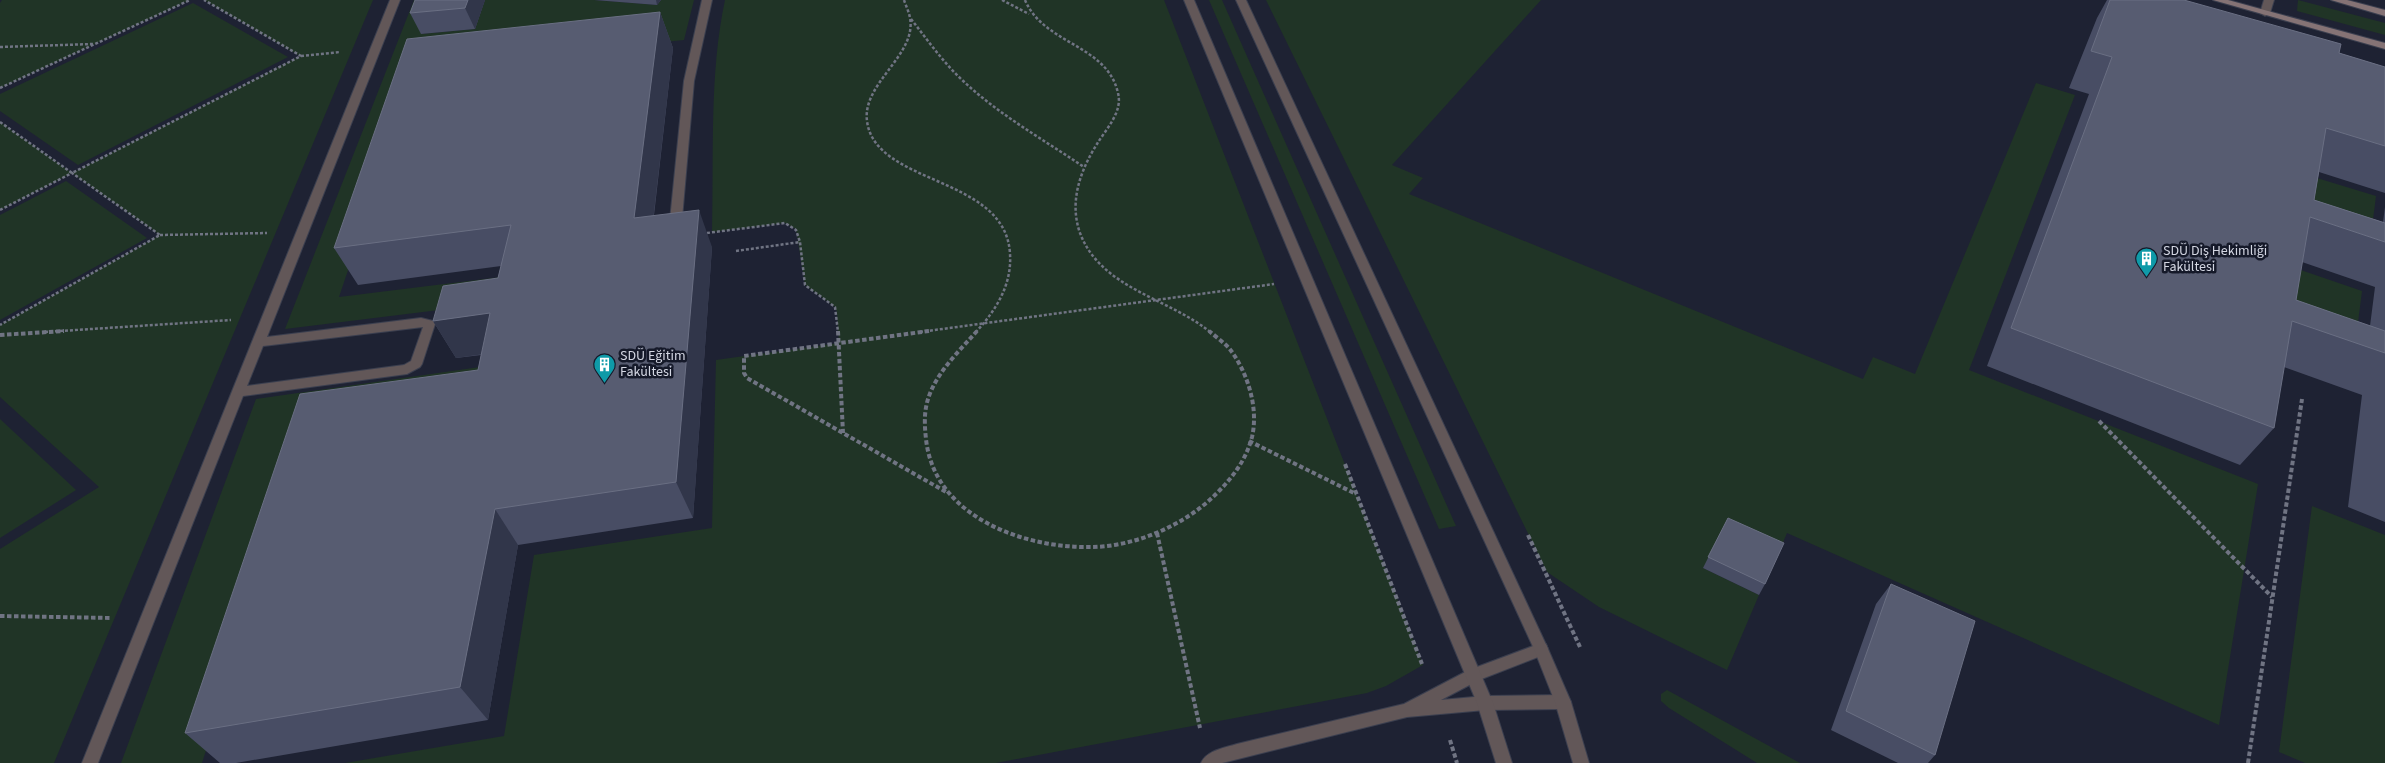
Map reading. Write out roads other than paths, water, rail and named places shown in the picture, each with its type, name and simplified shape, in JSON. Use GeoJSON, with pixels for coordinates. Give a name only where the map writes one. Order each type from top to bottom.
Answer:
{"type":"FeatureCollection","features":[{"type":"Feature","properties":{"kind":"street"},"geometry":{"type":"LineString","coordinates":[[90,763],[395,0]]}},
{"type":"Feature","properties":{"kind":"street"},"geometry":{"type":"LineString","coordinates":[[674,238],[689,81],[707,0]]}},
{"type":"Feature","properties":{"kind":"street"},"geometry":{"type":"LineString","coordinates":[[1189,0],[1474,675],[1504,763]]}},
{"type":"Feature","properties":{"kind":"street"},"geometry":{"type":"LineString","coordinates":[[1241,0],[1541,649],[1562,702],[1581,763]]}},
{"type":"Feature","properties":{"kind":"street"},"geometry":{"type":"LineString","coordinates":[[2222,0],[2385,46]]}},
{"type":"Feature","properties":{"kind":"street"},"geometry":{"type":"LineString","coordinates":[[2265,13],[2269,0]]}},
{"type":"Feature","properties":{"kind":"street"},"geometry":{"type":"LineString","coordinates":[[2336,0],[2385,13]]}},
{"type":"Feature","properties":{"kind":"street"},"geometry":{"type":"LineString","coordinates":[[238,392],[407,369],[416,364],[430,327],[429,324],[421,322],[258,342]]}},
{"type":"Feature","properties":{"kind":"street"},"geometry":{"type":"LineString","coordinates":[[1407,710],[1474,675],[1541,649]]}},
{"type":"Feature","properties":{"kind":"street"},"geometry":{"type":"LineString","coordinates":[[1209,763],[1218,757],[1237,751],[1407,710],[1485,703],[1562,702]]}},
{"type":"Feature","properties":{"kind":"place","name":"SDÜ Diş Hekimliği Fakültesi"},"geometry":{"type":"Point","coordinates":[2147,278]}},
{"type":"Feature","properties":{"kind":"place","name":"SDÜ Eğitim Fakültesi"},"geometry":{"type":"Point","coordinates":[604,383]}}]}
